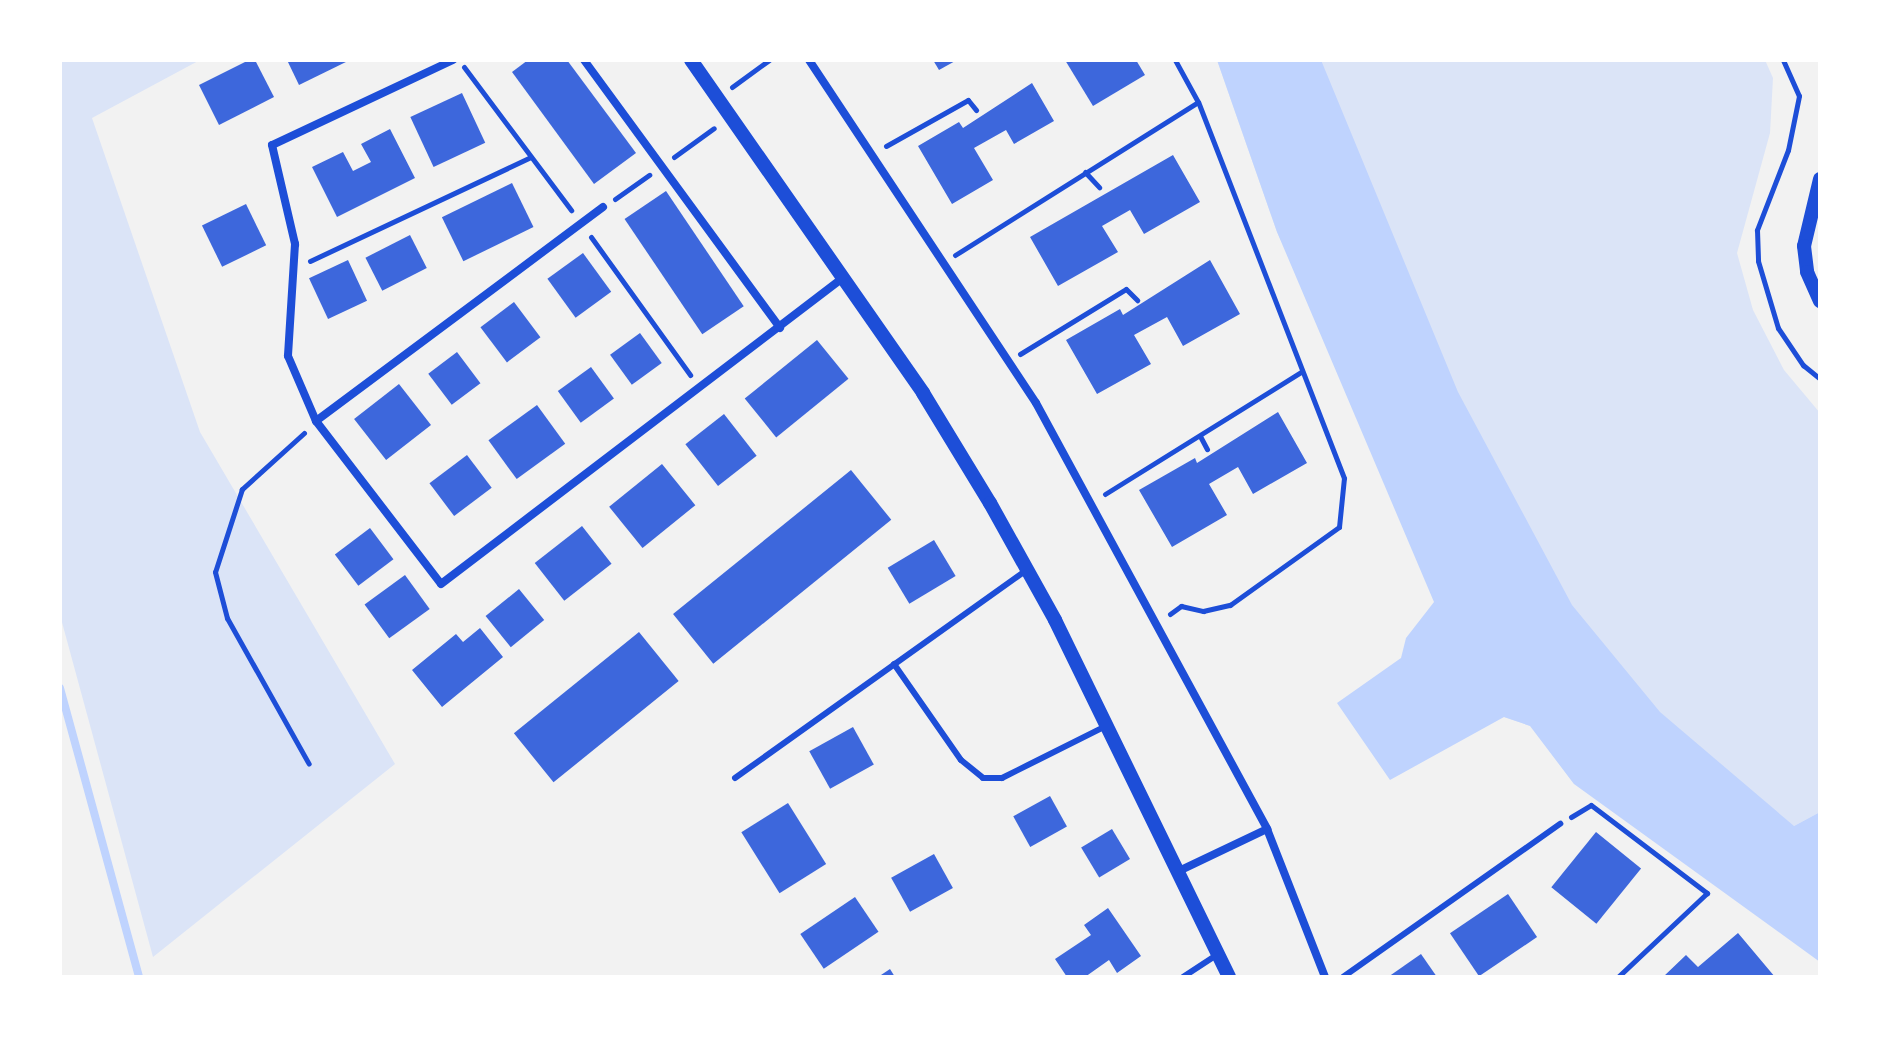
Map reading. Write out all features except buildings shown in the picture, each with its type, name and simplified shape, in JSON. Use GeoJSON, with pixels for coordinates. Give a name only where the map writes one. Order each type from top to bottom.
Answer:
{"type":"FeatureCollection","features":[{"type":"Feature","properties":{"kind":"street"},"geometry":{"type":"LineString","coordinates":[[453,60],[272,145],[295,244],[288,356],[316,421],[441,584],[844,277]]}},
{"type":"Feature","properties":{"kind":"street"},"geometry":{"type":"LineString","coordinates":[[584,60],[780,328]]}},
{"type":"Feature","properties":{"kind":"street"},"geometry":{"type":"LineString","coordinates":[[691,60],[923,393],[1027,569],[1108,725],[1229,977]]}},
{"type":"Feature","properties":{"kind":"street"},"geometry":{"type":"LineString","coordinates":[[809,60],[946,261],[1009,361],[1267,829],[1325,977]]}},
{"type":"Feature","properties":{"kind":"street"},"geometry":{"type":"LineString","coordinates":[[1820,179],[1804,246],[1807,272],[1820,301]]}},
{"type":"Feature","properties":{"kind":"street"},"geometry":{"type":"LineString","coordinates":[[316,421],[603,207]]}},
{"type":"Feature","properties":{"kind":"street"},"geometry":{"type":"LineString","coordinates":[[1179,871],[1267,829]]}},
{"type":"Feature","properties":{"kind":"lane"},"geometry":{"type":"LineString","coordinates":[[735,778],[1027,569]]}},
{"type":"Feature","properties":{"kind":"lane"},"geometry":{"type":"LineString","coordinates":[[894,664],[961,760],[983,778],[1002,778],[1108,725]]}},
{"type":"Feature","properties":{"kind":"lane"},"geometry":{"type":"LineString","coordinates":[[1343,977],[1560,824]]}},
{"type":"Feature","properties":{"kind":"lane"},"geometry":{"type":"LineString","coordinates":[[1183,977],[1218,954]]}},
{"type":"Feature","properties":{"kind":"path"},"geometry":{"type":"LineString","coordinates":[[718,97],[769,60]]}},
{"type":"Feature","properties":{"kind":"path"},"geometry":{"type":"LineString","coordinates":[[1155,624],[1181,606],[1203,611],[1230,605],[1339,527],[1344,478],[1198,102],[1175,60]]}},
{"type":"Feature","properties":{"kind":"path"},"geometry":{"type":"LineString","coordinates":[[1783,60],[1799,96],[1788,150],[1757,230],[1758,261],[1778,328],[1803,365],[1820,379]]}},
{"type":"Feature","properties":{"kind":"path"},"geometry":{"type":"LineString","coordinates":[[871,155],[968,100],[976,110]]}},
{"type":"Feature","properties":{"kind":"path"},"geometry":{"type":"LineString","coordinates":[[946,261],[1198,102]]}},
{"type":"Feature","properties":{"kind":"path"},"geometry":{"type":"LineString","coordinates":[[294,268],[531,157]]}},
{"type":"Feature","properties":{"kind":"path"},"geometry":{"type":"LineString","coordinates":[[1085,172],[1099,187]]}},
{"type":"Feature","properties":{"kind":"path"},"geometry":{"type":"LineString","coordinates":[[1009,361],[1126,289],[1137,300]]}},
{"type":"Feature","properties":{"kind":"path"},"geometry":{"type":"LineString","coordinates":[[1089,504],[1301,372]]}},
{"type":"Feature","properties":{"kind":"path"},"geometry":{"type":"LineString","coordinates":[[309,764],[227,618],[215,572],[242,489],[316,421]]}},
{"type":"Feature","properties":{"kind":"path"},"geometry":{"type":"LineString","coordinates":[[1200,436],[1207,449]]}},
{"type":"Feature","properties":{"kind":"path"},"geometry":{"type":"LineString","coordinates":[[1560,824],[1591,805],[1707,893],[1618,977]]}},
{"type":"Feature","properties":{"kind":"shaded area"},"geometry":{"type":"Polygon","coordinates":[[[60,60],[200,60],[92,118],[200,432],[395,764],[153,957],[60,615],[60,60]]]}},
{"type":"Feature","properties":{"kind":"shaded area"},"geometry":{"type":"Polygon","coordinates":[[[1217,60],[1765,60],[1773,78],[1770,133],[1737,253],[1753,310],[1784,370],[1820,413],[1820,812],[1794,826],[1574,784],[1531,726],[1504,717],[1277,232],[1217,60]]]}},
{"type":"Feature","properties":{"kind":"water"},"geometry":{"type":"Polygon","coordinates":[[[1217,60],[1321,60],[1458,392],[1572,605],[1660,712],[1794,826],[1820,812],[1820,962],[1574,784],[1530,726],[1504,717],[1390,780],[1337,703],[1401,658],[1406,638],[1434,602],[1277,232],[1217,60]]]}},
{"type":"Feature","properties":{"kind":"waterway"},"geometry":{"type":"LineString","coordinates":[[60,688],[139,977]]}}]}
